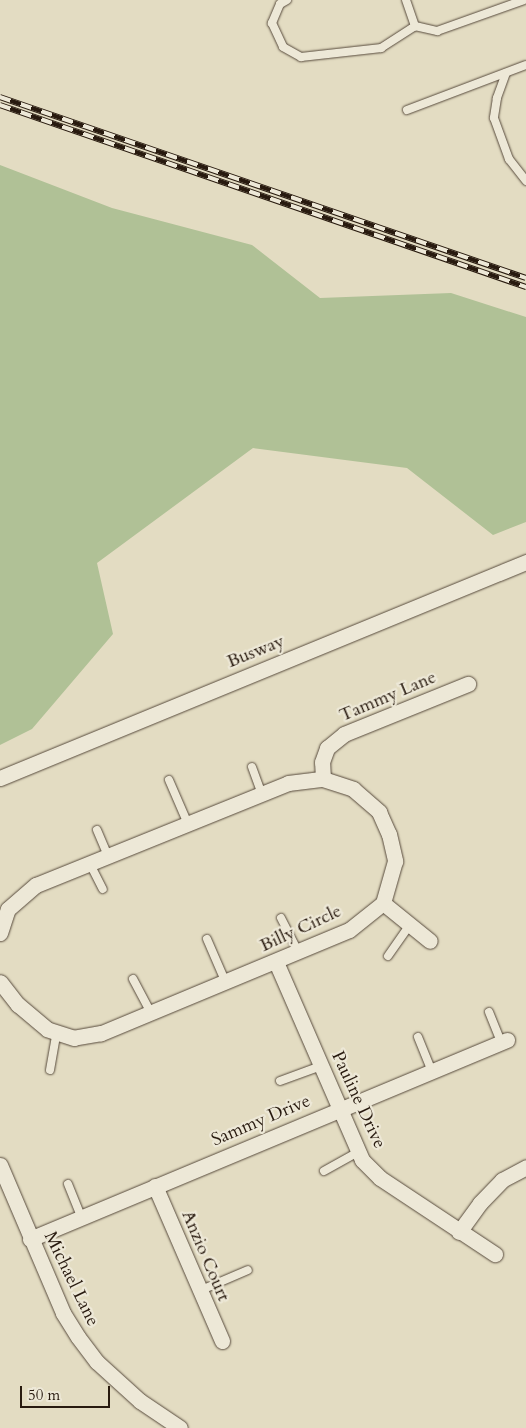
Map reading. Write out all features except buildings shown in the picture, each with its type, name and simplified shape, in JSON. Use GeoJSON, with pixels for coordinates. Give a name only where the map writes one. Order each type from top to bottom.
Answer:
{"type":"FeatureCollection","features":[{"type":"Feature","properties":{"kind":"street","name":"Busway"},"geometry":{"type":"LineString","coordinates":[[0,778],[526,562]]}},
{"type":"Feature","properties":{"kind":"street","name":"Tammy Lane"},"geometry":{"type":"LineString","coordinates":[[323,779],[322,762],[327,748],[344,734],[468,684]]}},
{"type":"Feature","properties":{"kind":"street"},"geometry":{"type":"LineString","coordinates":[[0,933],[4,906],[36,885],[288,783],[323,779],[353,789],[379,812],[389,834],[395,861],[383,903],[430,941]]}},
{"type":"Feature","properties":{"kind":"street","name":"Billy Circle"},"geometry":{"type":"LineString","coordinates":[[0,982],[18,1005],[47,1029],[74,1038],[101,1033],[226,983],[349,930],[383,903]]}},
{"type":"Feature","properties":{"kind":"street","name":"Pauline Drive"},"geometry":{"type":"LineString","coordinates":[[276,962],[358,1152],[380,1178],[495,1254]]}},
{"type":"Feature","properties":{"kind":"street","name":"Sammy Drive"},"geometry":{"type":"LineString","coordinates":[[30,1238],[504,1041]]}},
{"type":"Feature","properties":{"kind":"street","name":"Michael Lane"},"geometry":{"type":"LineString","coordinates":[[0,1165],[64,1313],[78,1337],[97,1362],[140,1401],[180,1428]]}},
{"type":"Feature","properties":{"kind":"street"},"geometry":{"type":"LineString","coordinates":[[460,1232],[480,1203],[502,1180],[526,1167]]}},
{"type":"Feature","properties":{"kind":"street","name":"Anzio Court"},"geometry":{"type":"LineString","coordinates":[[155,1186],[222,1341]]}},
{"type":"Feature","properties":{"kind":"lane"},"geometry":{"type":"LineString","coordinates":[[287,0],[280,4],[272,23],[283,47],[301,57],[381,48],[415,26],[437,31],[524,0]]}},
{"type":"Feature","properties":{"kind":"lane"},"geometry":{"type":"LineString","coordinates":[[406,0],[415,26]]}},
{"type":"Feature","properties":{"kind":"lane"},"geometry":{"type":"LineString","coordinates":[[407,110],[526,65]]}},
{"type":"Feature","properties":{"kind":"lane"},"geometry":{"type":"LineString","coordinates":[[506,73],[497,98],[494,118],[509,159],[526,181]]}},
{"type":"Feature","properties":{"kind":"lane"},"geometry":{"type":"LineString","coordinates":[[252,767],[262,794]]}},
{"type":"Feature","properties":{"kind":"lane"},"geometry":{"type":"LineString","coordinates":[[169,780],[188,824]]}},
{"type":"Feature","properties":{"kind":"lane"},"geometry":{"type":"LineString","coordinates":[[97,830],[108,856]]}},
{"type":"Feature","properties":{"kind":"lane"},"geometry":{"type":"LineString","coordinates":[[90,864],[103,889]]}},
{"type":"Feature","properties":{"kind":"lane"},"geometry":{"type":"LineString","coordinates":[[281,918],[298,952]]}},
{"type":"Feature","properties":{"kind":"lane"},"geometry":{"type":"LineString","coordinates":[[388,956],[410,925]]}},
{"type":"Feature","properties":{"kind":"lane"},"geometry":{"type":"LineString","coordinates":[[207,939],[226,983]]}},
{"type":"Feature","properties":{"kind":"lane"},"geometry":{"type":"LineString","coordinates":[[134,978],[151,1013]]}},
{"type":"Feature","properties":{"kind":"lane"},"geometry":{"type":"LineString","coordinates":[[489,1012],[504,1041]]}},
{"type":"Feature","properties":{"kind":"lane"},"geometry":{"type":"LineString","coordinates":[[50,1070],[57,1032]]}},
{"type":"Feature","properties":{"kind":"lane"},"geometry":{"type":"LineString","coordinates":[[418,1037],[432,1071]]}},
{"type":"Feature","properties":{"kind":"lane"},"geometry":{"type":"LineString","coordinates":[[280,1081],[321,1066]]}},
{"type":"Feature","properties":{"kind":"lane"},"geometry":{"type":"LineString","coordinates":[[324,1171],[358,1152]]}},
{"type":"Feature","properties":{"kind":"lane"},"geometry":{"type":"LineString","coordinates":[[68,1184],[81,1217]]}},
{"type":"Feature","properties":{"kind":"lane"},"geometry":{"type":"LineString","coordinates":[[199,1291],[248,1270]]}},
{"type":"Feature","properties":{"kind":"green space"},"geometry":{"type":"Polygon","coordinates":[[[0,165],[112,208],[252,245],[320,298],[451,293],[526,317],[526,522],[493,535],[407,468],[253,448],[97,563],[113,634],[32,729],[0,745],[0,165]]]}},
{"type":"Feature","properties":{"kind":"railway"},"geometry":{"type":"LineString","coordinates":[[0,97],[526,278]]}},
{"type":"Feature","properties":{"kind":"railway"},"geometry":{"type":"LineString","coordinates":[[0,105],[526,287]]}}]}
